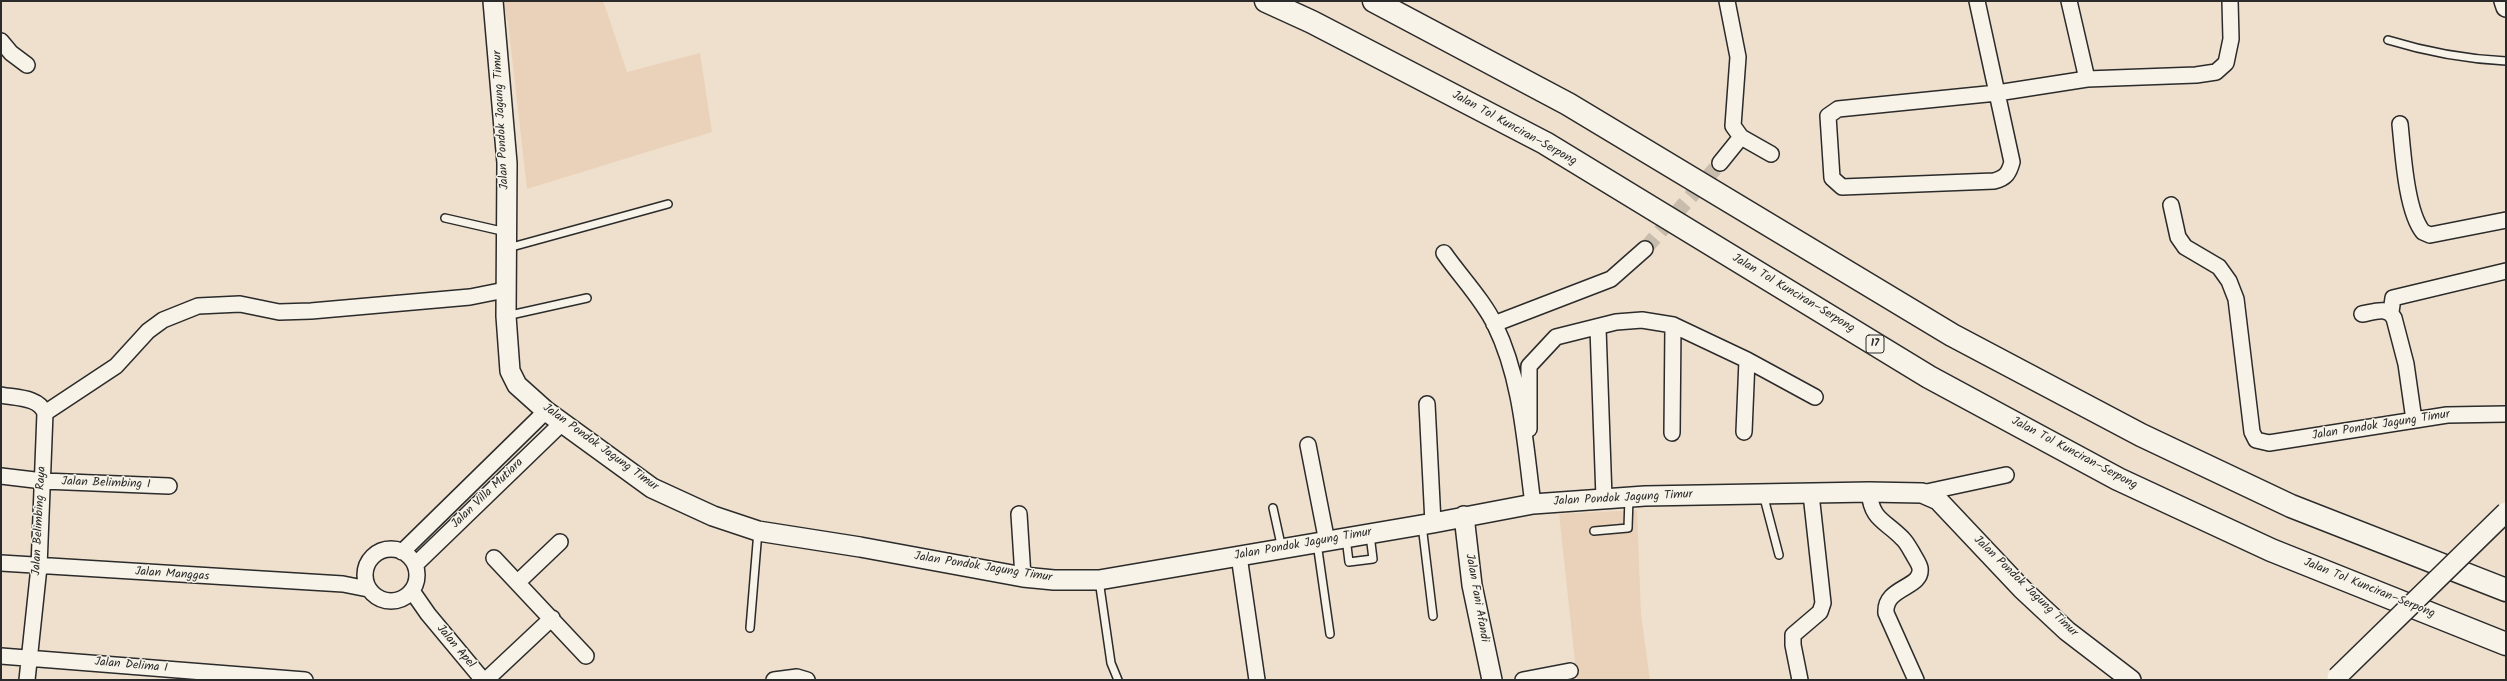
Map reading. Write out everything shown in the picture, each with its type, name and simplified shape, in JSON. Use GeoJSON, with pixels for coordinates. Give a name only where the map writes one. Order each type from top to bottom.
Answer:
{"type":"FeatureCollection","features":[{"type":"Feature","properties":{"kind":"highway","name":"Jalan Tol Kunciran–Serpong"},"geometry":{"type":"LineString","coordinates":[[1266,1],[1319,26],[1545,143],[1928,377],[2118,479],[2271,550],[2506,644]]}},
{"type":"Feature","properties":{"kind":"highway"},"geometry":{"type":"LineString","coordinates":[[1374,1],[1568,104],[1952,335],[2141,435],[2291,506],[2506,590]]}},
{"type":"Feature","properties":{"kind":"street","name":"Jalan Pondok Jagung Timur"},"geometry":{"type":"LineString","coordinates":[[493,1],[506,148],[505,290],[510,371],[517,385],[546,411],[652,488],[713,516],[758,531],[860,546],[1023,576],[1054,580],[1099,580],[1428,524],[1533,504],[1629,497],[1869,492],[1922,493],[2006,475]]}},
{"type":"Feature","properties":{"kind":"street"},"geometry":{"type":"LineString","coordinates":[[1727,1],[1738,65],[1732,126],[1741,137],[1771,154]]}},
{"type":"Feature","properties":{"kind":"street"},"geometry":{"type":"LineString","coordinates":[[1977,1],[1997,93],[2012,162],[2009,172],[2003,179],[1842,187],[1832,178],[1828,116],[1838,109],[1997,93],[2087,79],[2196,75],[2216,72],[2226,63],[2232,39],[2230,1]]}},
{"type":"Feature","properties":{"kind":"street"},"geometry":{"type":"LineString","coordinates":[[2069,1],[2087,79]]}},
{"type":"Feature","properties":{"kind":"street"},"geometry":{"type":"LineString","coordinates":[[2504,1],[2506,7]]}},
{"type":"Feature","properties":{"kind":"street"},"geometry":{"type":"LineString","coordinates":[[1,41],[26,66]]}},
{"type":"Feature","properties":{"kind":"street"},"geometry":{"type":"LineString","coordinates":[[2400,124],[2405,171],[2415,218],[2423,232],[2430,235],[2506,220]]}},
{"type":"Feature","properties":{"kind":"street"},"geometry":{"type":"LineString","coordinates":[[1720,163],[1741,137]]}},
{"type":"Feature","properties":{"kind":"street","name":"Jalan Pondok Jagung Timur"},"geometry":{"type":"LineString","coordinates":[[2171,205],[2178,238],[2185,247],[2219,268],[2229,281],[2234,293],[2252,432],[2256,440],[2269,443],[2447,415],[2506,414]]}},
{"type":"Feature","properties":{"kind":"street"},"geometry":{"type":"LineString","coordinates":[[1494,324],[1611,279],[1644,249]]}},
{"type":"Feature","properties":{"kind":"street"},"geometry":{"type":"LineString","coordinates":[[1444,253],[1494,324],[1504,344],[1514,380],[1533,504]]}},
{"type":"Feature","properties":{"kind":"street"},"geometry":{"type":"LineString","coordinates":[[2414,420],[2406,364],[2394,318],[2391,312],[2393,298],[2506,271]]}},
{"type":"Feature","properties":{"kind":"street"},"geometry":{"type":"LineString","coordinates":[[1,395],[36,402],[43,406],[45,413],[116,366],[148,331],[164,320],[198,306],[240,304],[279,312],[311,311],[470,297],[505,290]]}},
{"type":"Feature","properties":{"kind":"street"},"geometry":{"type":"LineString","coordinates":[[2362,314],[2385,310],[2391,312]]}},
{"type":"Feature","properties":{"kind":"street"},"geometry":{"type":"LineString","coordinates":[[1529,429],[1529,366],[1556,337],[1598,328],[1616,322],[1642,320],[1673,325],[1747,360],[1815,397]]}},
{"type":"Feature","properties":{"kind":"street"},"geometry":{"type":"LineString","coordinates":[[1672,433],[1673,325]]}},
{"type":"Feature","properties":{"kind":"street"},"geometry":{"type":"LineString","coordinates":[[1598,328],[1604,498]]}},
{"type":"Feature","properties":{"kind":"street"},"geometry":{"type":"LineString","coordinates":[[1744,432],[1747,360]]}},
{"type":"Feature","properties":{"kind":"street"},"geometry":{"type":"LineString","coordinates":[[1427,404],[1428,524]]}},
{"type":"Feature","properties":{"kind":"street","name":"Jalan Villa Mutiara"},"geometry":{"type":"LineString","coordinates":[[402,552],[546,411]]}},
{"type":"Feature","properties":{"kind":"street","name":"Jalan Belimbing Raya"},"geometry":{"type":"LineString","coordinates":[[27,680],[39,567],[45,413]]}},
{"type":"Feature","properties":{"kind":"street","name":"Jalan Villa Mutiara"},"geometry":{"type":"LineString","coordinates":[[415,565],[562,423]]}},
{"type":"Feature","properties":{"kind":"street"},"geometry":{"type":"LineString","coordinates":[[1308,444],[1322,542]]}},
{"type":"Feature","properties":{"kind":"street","name":"Jalan Belimbing I"},"geometry":{"type":"LineString","coordinates":[[1,476],[43,481],[169,486]]}},
{"type":"Feature","properties":{"kind":"street"},"geometry":{"type":"LineString","coordinates":[[1869,492],[1874,513],[1884,524],[1904,539],[1920,567],[1920,574],[1916,580],[1888,599],[1886,604],[1886,613],[1916,680]]}},
{"type":"Feature","properties":{"kind":"street","name":"Jalan Pondok Jagung Timur"},"geometry":{"type":"LineString","coordinates":[[1922,493],[1938,500],[2022,588],[2067,631],[2131,680]]}},
{"type":"Feature","properties":{"kind":"street"},"geometry":{"type":"LineString","coordinates":[[1800,680],[1793,645],[1793,635],[1820,612],[1823,603],[1811,494]]}},
{"type":"Feature","properties":{"kind":"street"},"geometry":{"type":"LineString","coordinates":[[2336,679],[2506,512]]}},
{"type":"Feature","properties":{"kind":"street"},"geometry":{"type":"LineString","coordinates":[[1019,514],[1023,576]]}},
{"type":"Feature","properties":{"kind":"street","name":"Jalan Fani Afandi"},"geometry":{"type":"LineString","coordinates":[[1464,516],[1472,585],[1492,680]]}},
{"type":"Feature","properties":{"kind":"street"},"geometry":{"type":"LineString","coordinates":[[518,582],[560,542]]}},
{"type":"Feature","properties":{"kind":"street"},"geometry":{"type":"LineString","coordinates":[[343,584],[364,572],[374,555],[388,550],[402,552],[415,565],[416,578],[407,595],[389,602],[377,598],[368,589],[364,572]]}},
{"type":"Feature","properties":{"kind":"street"},"geometry":{"type":"LineString","coordinates":[[1239,556],[1257,680]]}},
{"type":"Feature","properties":{"kind":"street"},"geometry":{"type":"LineString","coordinates":[[494,558],[552,618],[586,656]]}},
{"type":"Feature","properties":{"kind":"street","name":"Jalan Manggas"},"geometry":{"type":"LineString","coordinates":[[1,563],[39,567],[343,584],[368,589]]}},
{"type":"Feature","properties":{"kind":"street","name":"Jalan Apel"},"geometry":{"type":"LineString","coordinates":[[407,595],[428,614],[483,680]]}},
{"type":"Feature","properties":{"kind":"street"},"geometry":{"type":"LineString","coordinates":[[486,680],[552,618]]}},
{"type":"Feature","properties":{"kind":"street","name":"Jalan Delima I"},"geometry":{"type":"LineString","coordinates":[[1,656],[29,657],[265,678],[305,680]]}},
{"type":"Feature","properties":{"kind":"street"},"geometry":{"type":"LineString","coordinates":[[1523,680],[1570,671]]}},
{"type":"Feature","properties":{"kind":"street"},"geometry":{"type":"LineString","coordinates":[[774,680],[796,677],[807,680]]}},
{"type":"Feature","properties":{"kind":"lane"},"geometry":{"type":"LineString","coordinates":[[2388,40],[2429,52],[2478,60],[2506,60]]}},
{"type":"Feature","properties":{"kind":"lane"},"geometry":{"type":"LineString","coordinates":[[445,218],[506,240],[668,204]]}},
{"type":"Feature","properties":{"kind":"lane"},"geometry":{"type":"LineString","coordinates":[[506,316],[587,298]]}},
{"type":"Feature","properties":{"kind":"lane"},"geometry":{"type":"LineString","coordinates":[[1762,494],[1778,555]]}},
{"type":"Feature","properties":{"kind":"lane"},"geometry":{"type":"LineString","coordinates":[[1594,531],[1628,528],[1629,497]]}},
{"type":"Feature","properties":{"kind":"lane"},"geometry":{"type":"LineString","coordinates":[[1273,508],[1282,549]]}},
{"type":"Feature","properties":{"kind":"lane"},"geometry":{"type":"LineString","coordinates":[[1428,524],[1433,616]]}},
{"type":"Feature","properties":{"kind":"lane"},"geometry":{"type":"LineString","coordinates":[[750,628],[758,531]]}},
{"type":"Feature","properties":{"kind":"lane"},"geometry":{"type":"LineString","coordinates":[[1322,542],[1330,634]]}},
{"type":"Feature","properties":{"kind":"lane"},"geometry":{"type":"LineString","coordinates":[[1099,580],[1111,663],[1118,680]]}},
{"type":"Feature","properties":{"kind":"shaded area"},"geometry":{"type":"Polygon","coordinates":[[[502,1],[602,1],[627,72],[700,53],[712,132],[527,189],[508,22],[502,1]]]}},
{"type":"Feature","properties":{"kind":"shaded area"},"geometry":{"type":"Polygon","coordinates":[[[1637,510],[1641,614],[1650,680],[1577,680],[1559,514],[1637,510]]]}},
{"type":"Feature","properties":{"kind":"tunnel"},"geometry":{"type":"LineString","coordinates":[[1645,249],[1720,163]]}}]}
